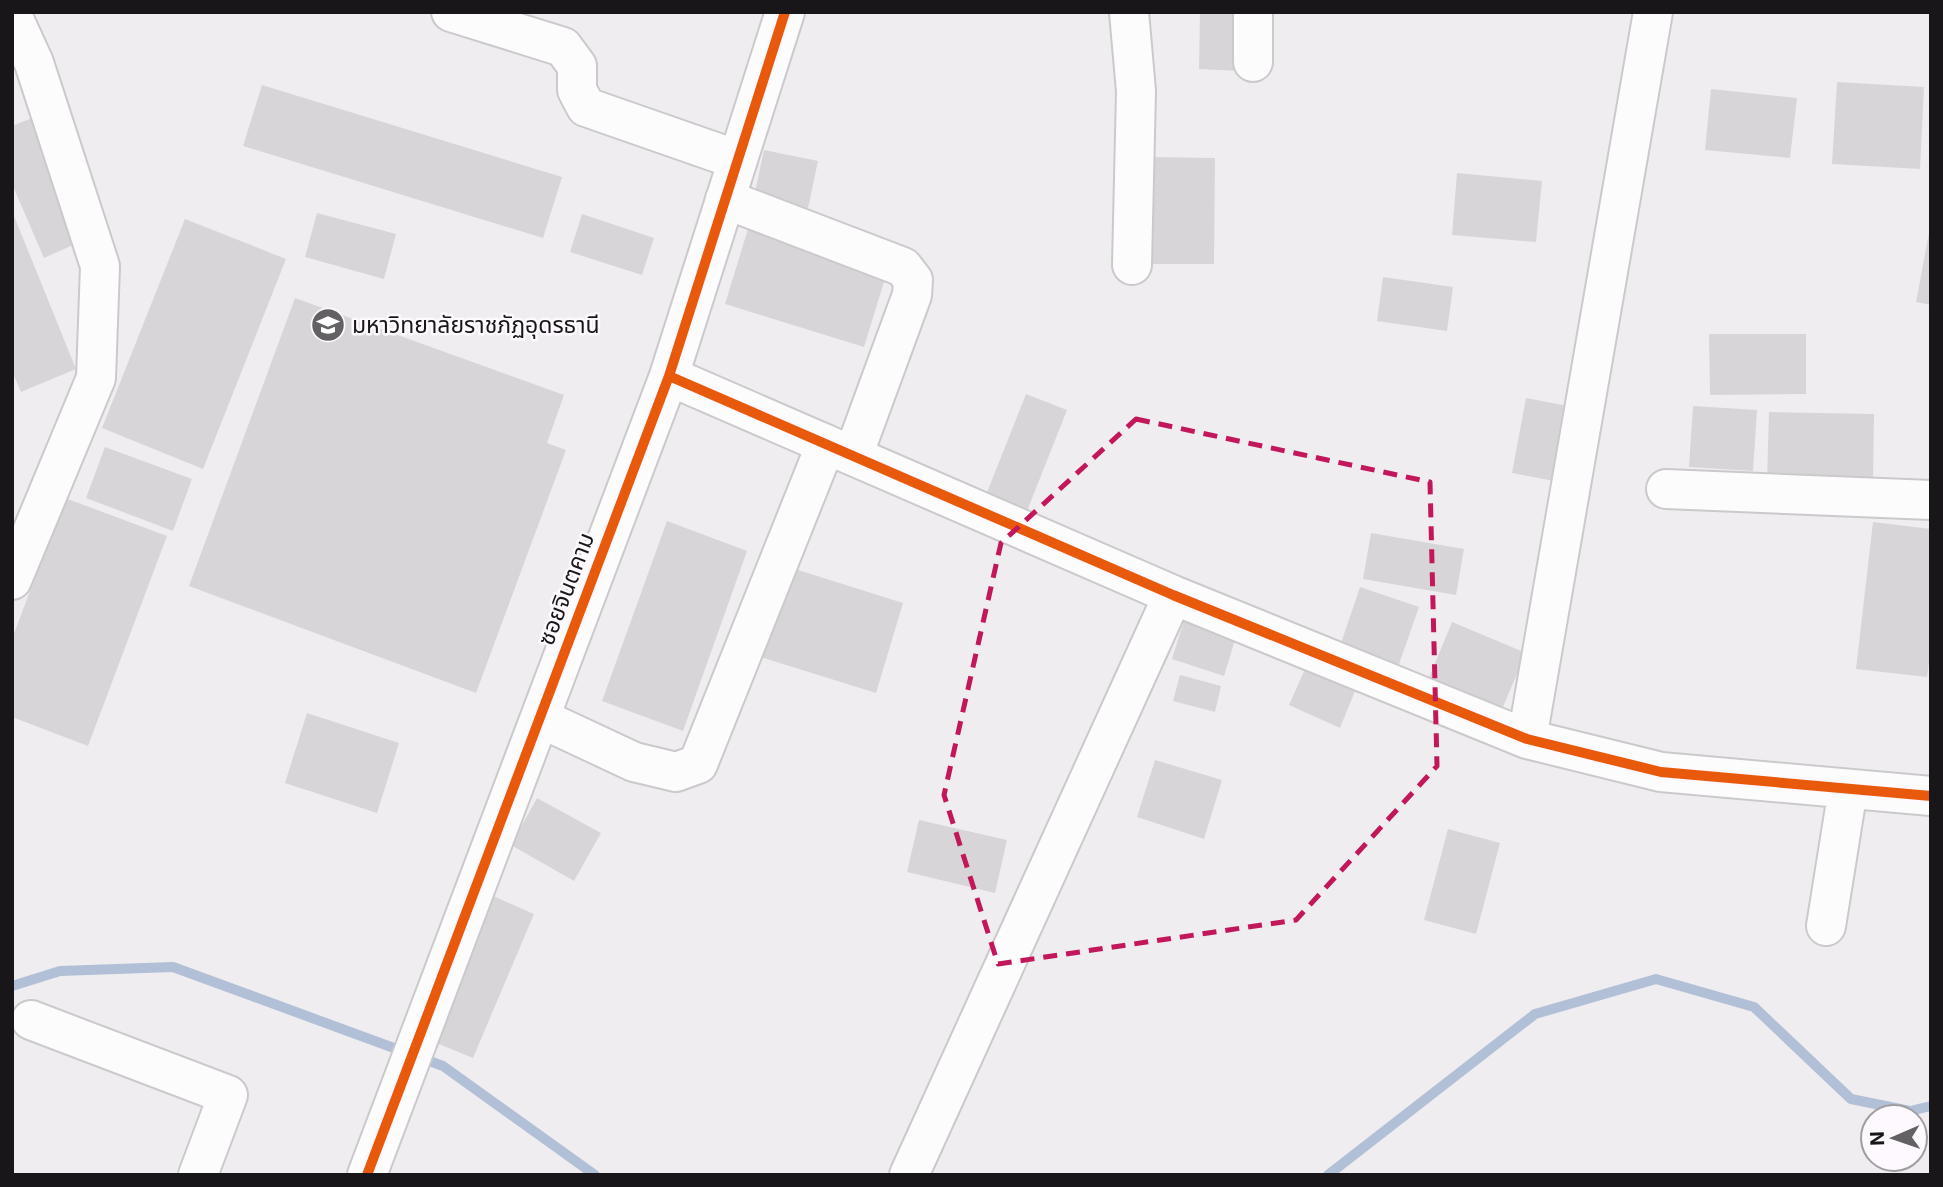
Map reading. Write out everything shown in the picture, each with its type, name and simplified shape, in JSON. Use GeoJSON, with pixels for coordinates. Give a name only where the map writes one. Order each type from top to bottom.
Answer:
{"type":"FeatureCollection","features":[{"type":"Feature","properties":{"kind":"street"},"geometry":{"type":"LineString","coordinates":[[451,12],[563,47],[577,66],[578,90],[586,107],[738,160]]}},
{"type":"Feature","properties":{"kind":"street","name":"ซอยจินตคาม"},"geometry":{"type":"LineString","coordinates":[[367,1175],[669,376],[785,12]]}},
{"type":"Feature","properties":{"kind":"street"},"geometry":{"type":"LineString","coordinates":[[1129,12],[1136,91],[1132,265]]}},
{"type":"Feature","properties":{"kind":"street"},"geometry":{"type":"LineString","coordinates":[[1253,62],[1254,12]]}},
{"type":"Feature","properties":{"kind":"street"},"geometry":{"type":"LineString","coordinates":[[1527,740],[1653,12]]}},
{"type":"Feature","properties":{"kind":"street"},"geometry":{"type":"LineString","coordinates":[[12,15],[27,97],[100,267],[96,378],[12,580]]}},
{"type":"Feature","properties":{"kind":"street"},"geometry":{"type":"LineString","coordinates":[[540,718],[634,762],[676,772],[698,764],[912,295],[914,280],[903,267],[726,199]]}},
{"type":"Feature","properties":{"kind":"street"},"geometry":{"type":"LineString","coordinates":[[669,376],[1172,595],[1527,740],[1661,772],[1848,789],[1930,791]]}},
{"type":"Feature","properties":{"kind":"street"},"geometry":{"type":"LineString","coordinates":[[1666,489],[1931,500]]}},
{"type":"Feature","properties":{"kind":"street"},"geometry":{"type":"LineString","coordinates":[[909,1175],[1172,595]]}},
{"type":"Feature","properties":{"kind":"street"},"geometry":{"type":"LineString","coordinates":[[1826,926],[1848,789]]}},
{"type":"Feature","properties":{"kind":"street"},"geometry":{"type":"LineString","coordinates":[[31,1020],[228,1094],[198,1175]]}},
{"type":"Feature","properties":{"kind":"highlighted area"},"geometry":{"type":"Polygon","coordinates":[[[1136,419],[1430,482],[1437,766],[1296,920],[998,964],[944,795],[1001,543],[1136,419]]]}},
{"type":"Feature","properties":{"kind":"building"},"geometry":{"type":"Polygon","coordinates":[[[1200,12],[1241,12],[1239,71],[1199,69],[1200,12]]]}},
{"type":"Feature","properties":{"kind":"building"},"geometry":{"type":"Polygon","coordinates":[[[1837,82],[1924,87],[1920,169],[1832,164],[1837,82]]]}},
{"type":"Feature","properties":{"kind":"building"},"geometry":{"type":"Polygon","coordinates":[[[262,85],[562,177],[543,238],[243,146],[262,85]]]}},
{"type":"Feature","properties":{"kind":"building"},"geometry":{"type":"Polygon","coordinates":[[[1711,89],[1797,98],[1790,158],[1705,150],[1711,89]]]}},
{"type":"Feature","properties":{"kind":"building"},"geometry":{"type":"Polygon","coordinates":[[[32,118],[84,240],[44,258],[12,184],[12,126],[32,118]]]}},
{"type":"Feature","properties":{"kind":"building"},"geometry":{"type":"Polygon","coordinates":[[[764,150],[818,161],[808,208],[754,197],[764,150]]]}},
{"type":"Feature","properties":{"kind":"building"},"geometry":{"type":"Polygon","coordinates":[[[1152,157],[1215,158],[1214,264],[1151,264],[1152,157]]]}},
{"type":"Feature","properties":{"kind":"building"},"geometry":{"type":"Polygon","coordinates":[[[1457,173],[1542,181],[1536,242],[1452,235],[1457,173]]]}},
{"type":"Feature","properties":{"kind":"building"},"geometry":{"type":"Polygon","coordinates":[[[12,211],[76,369],[21,392],[12,371],[12,211]]]}},
{"type":"Feature","properties":{"kind":"building"},"geometry":{"type":"Polygon","coordinates":[[[317,213],[396,234],[384,279],[305,257],[317,213]]]}},
{"type":"Feature","properties":{"kind":"building"},"geometry":{"type":"Polygon","coordinates":[[[582,214],[654,238],[642,275],[570,252],[582,214]]]}},
{"type":"Feature","properties":{"kind":"building"},"geometry":{"type":"Polygon","coordinates":[[[185,219],[286,259],[203,469],[102,428],[185,219]]]}},
{"type":"Feature","properties":{"kind":"building"},"geometry":{"type":"Polygon","coordinates":[[[748,229],[887,272],[864,347],[725,304],[748,229]]]}},
{"type":"Feature","properties":{"kind":"building"},"geometry":{"type":"Polygon","coordinates":[[[1931,233],[1931,305],[1916,302],[1931,233]]]}},
{"type":"Feature","properties":{"kind":"building"},"geometry":{"type":"Polygon","coordinates":[[[1383,277],[1453,287],[1447,331],[1377,321],[1383,277]]]}},
{"type":"Feature","properties":{"kind":"building"},"geometry":{"type":"Polygon","coordinates":[[[295,298],[564,395],[547,443],[566,450],[476,693],[189,586],[295,298]]]}},
{"type":"Feature","properties":{"kind":"building"},"geometry":{"type":"Polygon","coordinates":[[[1709,334],[1806,334],[1806,394],[1710,395],[1709,334]]]}},
{"type":"Feature","properties":{"kind":"building"},"geometry":{"type":"Polygon","coordinates":[[[1026,394],[1067,410],[1025,516],[984,500],[1026,394]]]}},
{"type":"Feature","properties":{"kind":"building"},"geometry":{"type":"Polygon","coordinates":[[[1526,398],[1578,408],[1564,483],[1512,473],[1526,398]]]}},
{"type":"Feature","properties":{"kind":"building"},"geometry":{"type":"Polygon","coordinates":[[[1693,406],[1757,410],[1753,471],[1689,467],[1693,406]]]}},
{"type":"Feature","properties":{"kind":"building"},"geometry":{"type":"Polygon","coordinates":[[[1769,412],[1874,414],[1873,483],[1767,480],[1769,412]]]}},
{"type":"Feature","properties":{"kind":"building"},"geometry":{"type":"Polygon","coordinates":[[[105,447],[192,479],[173,531],[86,498],[105,447]]]}},
{"type":"Feature","properties":{"kind":"building"},"geometry":{"type":"Polygon","coordinates":[[[65,498],[167,536],[88,746],[12,717],[12,639],[65,498]]]}},
{"type":"Feature","properties":{"kind":"building"},"geometry":{"type":"Polygon","coordinates":[[[667,521],[747,551],[683,731],[602,701],[667,521]]]}},
{"type":"Feature","properties":{"kind":"building"},"geometry":{"type":"Polygon","coordinates":[[[1873,522],[1931,529],[1931,647],[1927,677],[1856,669],[1873,522]]]}},
{"type":"Feature","properties":{"kind":"building"},"geometry":{"type":"Polygon","coordinates":[[[1371,533],[1464,549],[1456,595],[1363,579],[1371,533]]]}},
{"type":"Feature","properties":{"kind":"building"},"geometry":{"type":"Polygon","coordinates":[[[779,564],[903,603],[876,693],[751,654],[779,564]]]}},
{"type":"Feature","properties":{"kind":"building"},"geometry":{"type":"Polygon","coordinates":[[[1360,587],[1419,607],[1398,667],[1340,646],[1360,587]]]}},
{"type":"Feature","properties":{"kind":"building"},"geometry":{"type":"Polygon","coordinates":[[[1184,620],[1236,637],[1224,676],[1172,659],[1184,620]]]}},
{"type":"Feature","properties":{"kind":"building"},"geometry":{"type":"Polygon","coordinates":[[[1452,622],[1526,653],[1502,709],[1429,678],[1452,622]]]}},
{"type":"Feature","properties":{"kind":"building"},"geometry":{"type":"Polygon","coordinates":[[[1305,669],[1355,691],[1340,728],[1289,705],[1305,669]]]}},
{"type":"Feature","properties":{"kind":"building"},"geometry":{"type":"Polygon","coordinates":[[[1180,675],[1221,686],[1215,712],[1173,701],[1180,675]]]}},
{"type":"Feature","properties":{"kind":"building"},"geometry":{"type":"Polygon","coordinates":[[[307,713],[399,743],[377,813],[285,783],[307,713]]]}},
{"type":"Feature","properties":{"kind":"building"},"geometry":{"type":"Polygon","coordinates":[[[1155,760],[1222,780],[1204,839],[1137,817],[1155,760]]]}},
{"type":"Feature","properties":{"kind":"building"},"geometry":{"type":"Polygon","coordinates":[[[537,798],[601,833],[574,881],[511,845],[537,798]]]}},
{"type":"Feature","properties":{"kind":"building"},"geometry":{"type":"Polygon","coordinates":[[[919,820],[1007,840],[995,893],[907,872],[919,820]]]}},
{"type":"Feature","properties":{"kind":"building"},"geometry":{"type":"Polygon","coordinates":[[[1448,829],[1500,843],[1476,934],[1424,920],[1448,829]]]}},
{"type":"Feature","properties":{"kind":"building"},"geometry":{"type":"Polygon","coordinates":[[[491,895],[534,914],[473,1058],[429,1040],[491,895]]]}},
{"type":"Feature","properties":{"kind":"waterway"},"geometry":{"type":"LineString","coordinates":[[12,986],[60,971],[173,967],[443,1066],[595,1175]]}},
{"type":"Feature","properties":{"kind":"waterway"},"geometry":{"type":"LineString","coordinates":[[1328,1175],[1535,1014],[1656,979],[1754,1007],[1851,1099],[1910,1111],[1931,1106]]}},
{"type":"Feature","properties":{"kind":"cycle path"},"geometry":{"type":"LineString","coordinates":[[367,1175],[669,376],[785,12]]}},
{"type":"Feature","properties":{"kind":"cycle path"},"geometry":{"type":"LineString","coordinates":[[669,376],[1173,595],[1527,739],[1661,772],[1931,796]]}},
{"type":"Feature","properties":{"kind":"place","name":"มหาวิทยาลัยราชภัฏอุดรธานี"},"geometry":{"type":"Point","coordinates":[328,325]}}]}
